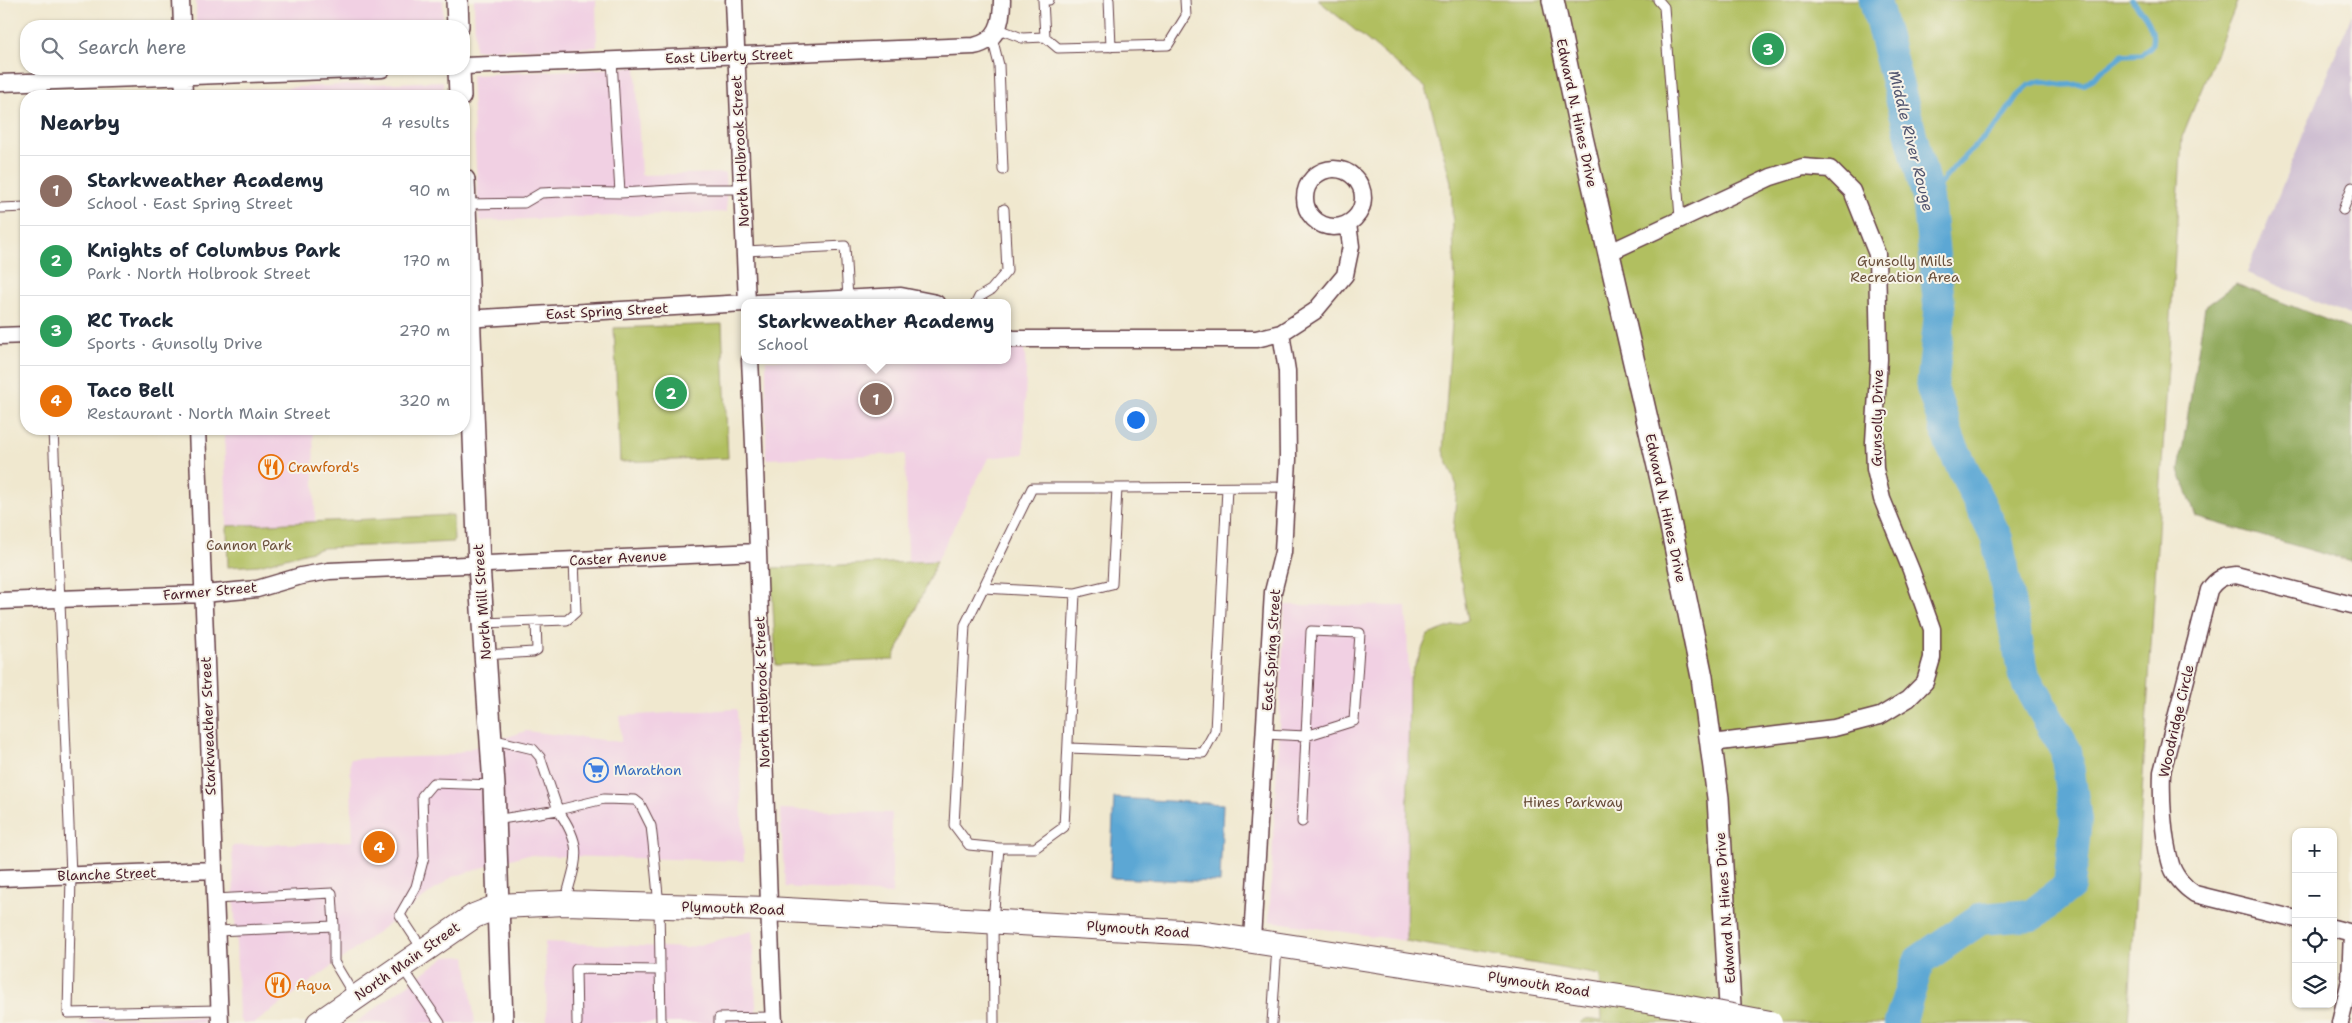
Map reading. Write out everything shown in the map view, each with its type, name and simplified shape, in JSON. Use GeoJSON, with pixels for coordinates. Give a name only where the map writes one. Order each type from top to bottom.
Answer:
{"type":"FeatureCollection","features":[{"type":"Feature","properties":{"kind":"main road","name":"Plymouth Road"},"geometry":{"type":"LineString","coordinates":[[499,906],[565,903],[768,908],[993,922],[1107,926],[1252,939],[1680,1006],[1770,1023]]}},
{"type":"Feature","properties":{"kind":"main road","name":"North Main Street"},"geometry":{"type":"LineString","coordinates":[[328,1020],[355,997],[400,965],[474,916],[499,906]]}},
{"type":"Feature","properties":{"kind":"street"},"geometry":{"type":"LineString","coordinates":[[181,0],[182,20]]}},
{"type":"Feature","properties":{"kind":"street"},"geometry":{"type":"LineString","coordinates":[[457,0],[458,20]]}},
{"type":"Feature","properties":{"kind":"street","name":"North Holbrook Street"},"geometry":{"type":"LineString","coordinates":[[734,0],[746,299]]}},
{"type":"Feature","properties":{"kind":"street"},"geometry":{"type":"LineString","coordinates":[[995,33],[1001,23],[1002,0]]}},
{"type":"Feature","properties":{"kind":"street","name":"Edward N. Hines Drive"},"geometry":{"type":"LineString","coordinates":[[1553,0],[1702,676],[1718,798],[1731,1023]]}},
{"type":"Feature","properties":{"kind":"street","name":"East Liberty Street"},"geometry":{"type":"LineString","coordinates":[[470,66],[974,46],[988,41],[995,33]]}},
{"type":"Feature","properties":{"kind":"street"},"geometry":{"type":"LineString","coordinates":[[0,83],[42,89],[165,75]]}},
{"type":"Feature","properties":{"kind":"street"},"geometry":{"type":"LineString","coordinates":[[183,75],[184,90]]}},
{"type":"Feature","properties":{"kind":"street"},"geometry":{"type":"LineString","coordinates":[[459,75],[460,90]]}},
{"type":"Feature","properties":{"kind":"street","name":"Gunsolly Drive"},"geometry":{"type":"LineString","coordinates":[[1608,253],[1771,176],[1803,167],[1830,169],[1852,192],[1877,254],[1879,359],[1874,442],[1875,469],[1882,499],[1911,570],[1932,629],[1932,658],[1925,682],[1908,699],[1880,716],[1834,728],[1712,743]]}},
{"type":"Feature","properties":{"kind":"street"},"geometry":{"type":"LineString","coordinates":[[1011,338],[1256,339],[1281,333],[1315,310],[1345,275],[1350,246],[1348,224]]}},
{"type":"Feature","properties":{"kind":"street"},"geometry":{"type":"LineString","coordinates":[[848,299],[901,296],[916,299]]}},
{"type":"Feature","properties":{"kind":"street","name":"East Spring Street"},"geometry":{"type":"LineString","coordinates":[[470,319],[741,303]]}},
{"type":"Feature","properties":{"kind":"street","name":"East Spring Street"},"geometry":{"type":"LineString","coordinates":[[1252,939],[1273,592],[1283,552],[1286,488],[1287,371],[1281,333]]}},
{"type":"Feature","properties":{"kind":"street"},"geometry":{"type":"LineString","coordinates":[[0,336],[20,335]]}},
{"type":"Feature","properties":{"kind":"street","name":"North Holbrook Street"},"geometry":{"type":"LineString","coordinates":[[750,364],[758,552],[768,908],[774,1020]]}},
{"type":"Feature","properties":{"kind":"street","name":"North Mill Street"},"geometry":{"type":"LineString","coordinates":[[470,380],[479,565],[494,785],[502,1023]]}},
{"type":"Feature","properties":{"kind":"street","name":"Starkweather Street"},"geometry":{"type":"LineString","coordinates":[[197,435],[219,1016]]}},
{"type":"Feature","properties":{"kind":"street","name":"Caster Avenue"},"geometry":{"type":"LineString","coordinates":[[479,565],[758,552]]}},
{"type":"Feature","properties":{"kind":"street","name":"Farmer Street"},"geometry":{"type":"LineString","coordinates":[[0,601],[203,594],[257,588],[300,576],[329,571],[479,565]]}},
{"type":"Feature","properties":{"kind":"street","name":"Woodridge Circle"},"geometry":{"type":"LineString","coordinates":[[2292,918],[2195,894],[2184,886],[2170,863],[2162,792],[2162,772],[2209,590],[2214,581],[2236,575],[2352,605]]}},
{"type":"Feature","properties":{"kind":"street","name":"Blanche Street"},"geometry":{"type":"LineString","coordinates":[[0,878],[214,870]]}},
{"type":"Feature","properties":{"kind":"street"},"geometry":{"type":"LineString","coordinates":[[2337,929],[2352,933],[2350,980],[2340,1023]]}},
{"type":"Feature","properties":{"kind":"lane"},"geometry":{"type":"LineString","coordinates":[[1045,37],[1043,0],[1049,0]]}},
{"type":"Feature","properties":{"kind":"lane"},"geometry":{"type":"LineString","coordinates":[[1110,0],[1111,46]]}},
{"type":"Feature","properties":{"kind":"lane"},"geometry":{"type":"LineString","coordinates":[[1003,170],[999,65],[995,33],[1022,38],[1045,37],[1058,48],[1168,45],[1186,16],[1185,0]]}},
{"type":"Feature","properties":{"kind":"lane"},"geometry":{"type":"LineString","coordinates":[[1663,2],[1680,218]]}},
{"type":"Feature","properties":{"kind":"lane"},"geometry":{"type":"LineString","coordinates":[[612,60],[620,193]]}},
{"type":"Feature","properties":{"kind":"lane"},"geometry":{"type":"LineString","coordinates":[[2343,210],[2352,187]]}},
{"type":"Feature","properties":{"kind":"lane"},"geometry":{"type":"LineString","coordinates":[[470,192],[524,203],[541,193],[620,193],[689,189],[742,189]]}},
{"type":"Feature","properties":{"kind":"lane"},"geometry":{"type":"LineString","coordinates":[[0,208],[20,207]]}},
{"type":"Feature","properties":{"kind":"lane"},"geometry":{"type":"LineString","coordinates":[[978,299],[991,290],[1007,271],[1004,210]]}},
{"type":"Feature","properties":{"kind":"lane"},"geometry":{"type":"LineString","coordinates":[[745,250],[845,246],[848,299]]}},
{"type":"Feature","properties":{"kind":"lane"},"geometry":{"type":"LineString","coordinates":[[53,435],[71,875],[68,1013],[219,1016]]}},
{"type":"Feature","properties":{"kind":"lane"},"geometry":{"type":"LineString","coordinates":[[1075,593],[1064,827],[1035,848],[999,848],[969,845],[954,824],[965,625],[1032,488],[1286,488]]}},
{"type":"Feature","properties":{"kind":"lane"},"geometry":{"type":"LineString","coordinates":[[983,588],[1075,593],[1112,584],[1117,488]]}},
{"type":"Feature","properties":{"kind":"lane"},"geometry":{"type":"LineString","coordinates":[[1068,748],[1203,753],[1215,731],[1227,488]]}},
{"type":"Feature","properties":{"kind":"lane"},"geometry":{"type":"LineString","coordinates":[[483,623],[567,620],[576,612],[574,560]]}},
{"type":"Feature","properties":{"kind":"lane"},"geometry":{"type":"LineString","coordinates":[[485,655],[533,652],[537,650],[536,621]]}},
{"type":"Feature","properties":{"kind":"lane"},"geometry":{"type":"LineString","coordinates":[[1264,734],[1306,736],[1354,721],[1360,633],[1311,630],[1306,736],[1302,822]]}},
{"type":"Feature","properties":{"kind":"lane"},"geometry":{"type":"LineString","coordinates":[[491,739],[533,749],[540,757],[558,810],[571,829],[576,842],[576,856],[565,903]]}},
{"type":"Feature","properties":{"kind":"lane"},"geometry":{"type":"LineString","coordinates":[[423,950],[400,915],[416,887],[424,857],[422,796],[433,783],[494,785]]}},
{"type":"Feature","properties":{"kind":"lane"},"geometry":{"type":"LineString","coordinates":[[495,820],[558,810],[604,799],[635,800],[640,804],[651,826],[658,906],[661,1023]]}},
{"type":"Feature","properties":{"kind":"lane"},"geometry":{"type":"LineString","coordinates":[[994,1023],[993,922],[999,848]]}},
{"type":"Feature","properties":{"kind":"lane"},"geometry":{"type":"LineString","coordinates":[[214,898],[332,893],[334,962],[355,997]]}},
{"type":"Feature","properties":{"kind":"lane"},"geometry":{"type":"LineString","coordinates":[[216,931],[334,926]]}},
{"type":"Feature","properties":{"kind":"lane"},"geometry":{"type":"LineString","coordinates":[[1272,1023],[1277,943]]}},
{"type":"Feature","properties":{"kind":"lane"},"geometry":{"type":"LineString","coordinates":[[400,965],[440,1023]]}},
{"type":"Feature","properties":{"kind":"lane"},"geometry":{"type":"LineString","coordinates":[[577,1023],[576,969],[660,970]]}},
{"type":"Feature","properties":{"kind":"lane"},"geometry":{"type":"LineString","coordinates":[[719,1023],[719,1018],[774,1020]]}},
{"type":"Feature","properties":{"kind":"shaded area"},"geometry":{"type":"Polygon","coordinates":[[[196,0],[443,0],[443,20],[196,20],[196,0]]]}},
{"type":"Feature","properties":{"kind":"shaded area"},"geometry":{"type":"Polygon","coordinates":[[[474,0],[596,0],[597,47],[475,50],[474,0]]]}},
{"type":"Feature","properties":{"kind":"shaded area"},"geometry":{"type":"Polygon","coordinates":[[[2352,14],[2352,316],[2247,273],[2352,14]]]}},
{"type":"Feature","properties":{"kind":"shaded area"},"geometry":{"type":"Polygon","coordinates":[[[636,67],[641,175],[725,173],[727,212],[479,221],[471,75],[636,67]]]}},
{"type":"Feature","properties":{"kind":"shaded area"},"geometry":{"type":"Polygon","coordinates":[[[443,81],[444,90],[231,90],[443,81]]]}},
{"type":"Feature","properties":{"kind":"shaded area"},"geometry":{"type":"Polygon","coordinates":[[[1011,346],[1024,347],[1026,367],[1024,454],[988,458],[937,561],[908,561],[905,454],[766,459],[766,364],[1011,364],[1011,346]]]}},
{"type":"Feature","properties":{"kind":"shaded area"},"geometry":{"type":"Polygon","coordinates":[[[224,435],[313,435],[315,521],[227,526],[224,435]]]}},
{"type":"Feature","properties":{"kind":"shaded area"},"geometry":{"type":"Polygon","coordinates":[[[1285,605],[1406,606],[1409,680],[1406,941],[1269,921],[1285,605]]]}},
{"type":"Feature","properties":{"kind":"shaded area"},"geometry":{"type":"Polygon","coordinates":[[[737,709],[744,861],[524,855],[452,877],[255,1023],[242,1023],[239,1018],[232,846],[353,841],[350,759],[446,756],[526,731],[621,742],[620,716],[737,709]]]}},
{"type":"Feature","properties":{"kind":"shaded area"},"geometry":{"type":"Polygon","coordinates":[[[780,809],[892,813],[892,894],[785,887],[780,809]]]}},
{"type":"Feature","properties":{"kind":"shaded area"},"geometry":{"type":"Polygon","coordinates":[[[752,931],[757,1023],[547,1023],[545,942],[687,948],[752,931]]]}},
{"type":"Feature","properties":{"kind":"shaded area"},"geometry":{"type":"Polygon","coordinates":[[[466,956],[475,1023],[355,1023],[445,957],[466,956]]]}},
{"type":"Feature","properties":{"kind":"shaded area"},"geometry":{"type":"Polygon","coordinates":[[[204,1017],[204,1023],[85,1023],[93,1018],[204,1017]]]}},
{"type":"Feature","properties":{"kind":"green space","name":"Gunsolly Mills Recreation Area"},"geometry":{"type":"Polygon","coordinates":[[[1318,0],[2238,0],[2182,137],[2128,1023],[1580,1023],[1584,1019],[1602,1021],[1600,975],[1406,941],[1409,680],[1428,635],[1468,620],[1453,533],[1457,486],[1443,451],[1455,280],[1451,182],[1426,88],[1318,0]]]}},
{"type":"Feature","properties":{"kind":"green space"},"geometry":{"type":"Polygon","coordinates":[[[2236,284],[2352,330],[2352,562],[2196,517],[2179,470],[2205,307],[2236,284]]]}},
{"type":"Feature","properties":{"kind":"green space"},"geometry":{"type":"Polygon","coordinates":[[[722,324],[728,458],[620,462],[614,328],[722,324]]]}},
{"type":"Feature","properties":{"kind":"green space","name":"Cannon Park"},"geometry":{"type":"Polygon","coordinates":[[[453,515],[454,542],[323,548],[259,565],[228,567],[227,526],[453,515]]]}},
{"type":"Feature","properties":{"kind":"green space"},"geometry":{"type":"Polygon","coordinates":[[[937,561],[893,660],[776,665],[771,568],[937,561]]]}},
{"type":"Feature","properties":{"kind":"water"},"geometry":{"type":"Polygon","coordinates":[[[1114,798],[1223,804],[1220,882],[1110,878],[1114,798]]]}},
{"type":"Feature","properties":{"kind":"waterway","name":"Middle River Rouge"},"geometry":{"type":"LineString","coordinates":[[1875,0],[1928,198],[1940,313],[1932,388],[1950,442],[1997,539],[2024,676],[2066,751],[2076,820],[2069,886],[2032,915],[1980,919],[1919,961],[1900,1023]]}},
{"type":"Feature","properties":{"kind":"waterway"},"geometry":{"type":"LineString","coordinates":[[1928,198],[1957,164],[1999,123],[2017,96],[2029,85],[2041,81],[2064,85],[2085,84],[2123,55],[2141,54],[2150,48],[2153,35],[2151,29],[2145,16],[2131,0]]}},
{"type":"Feature","properties":{"kind":"place","name":"RC Track"},"geometry":{"type":"Point","coordinates":[1768,49]}},
{"type":"Feature","properties":{"kind":"place","name":"Knights of Columbus Park"},"geometry":{"type":"Point","coordinates":[671,393]}},
{"type":"Feature","properties":{"kind":"place","name":"Starkweather Academy"},"geometry":{"type":"Point","coordinates":[876,399]}},
{"type":"Feature","properties":{"kind":"place","name":"Crawford's"},"geometry":{"type":"Point","coordinates":[271,467]}},
{"type":"Feature","properties":{"kind":"place","name":"Marathon"},"geometry":{"type":"Point","coordinates":[596,770]}},
{"type":"Feature","properties":{"kind":"place","name":"Taco Bell"},"geometry":{"type":"Point","coordinates":[379,847]}},
{"type":"Feature","properties":{"kind":"place","name":"Aqua"},"geometry":{"type":"Point","coordinates":[278,985]}},
{"type":"Feature","properties":{"kind":"park label","name":"Hines Parkway"},"geometry":{"type":"Point","coordinates":[1573,802]}}]}
